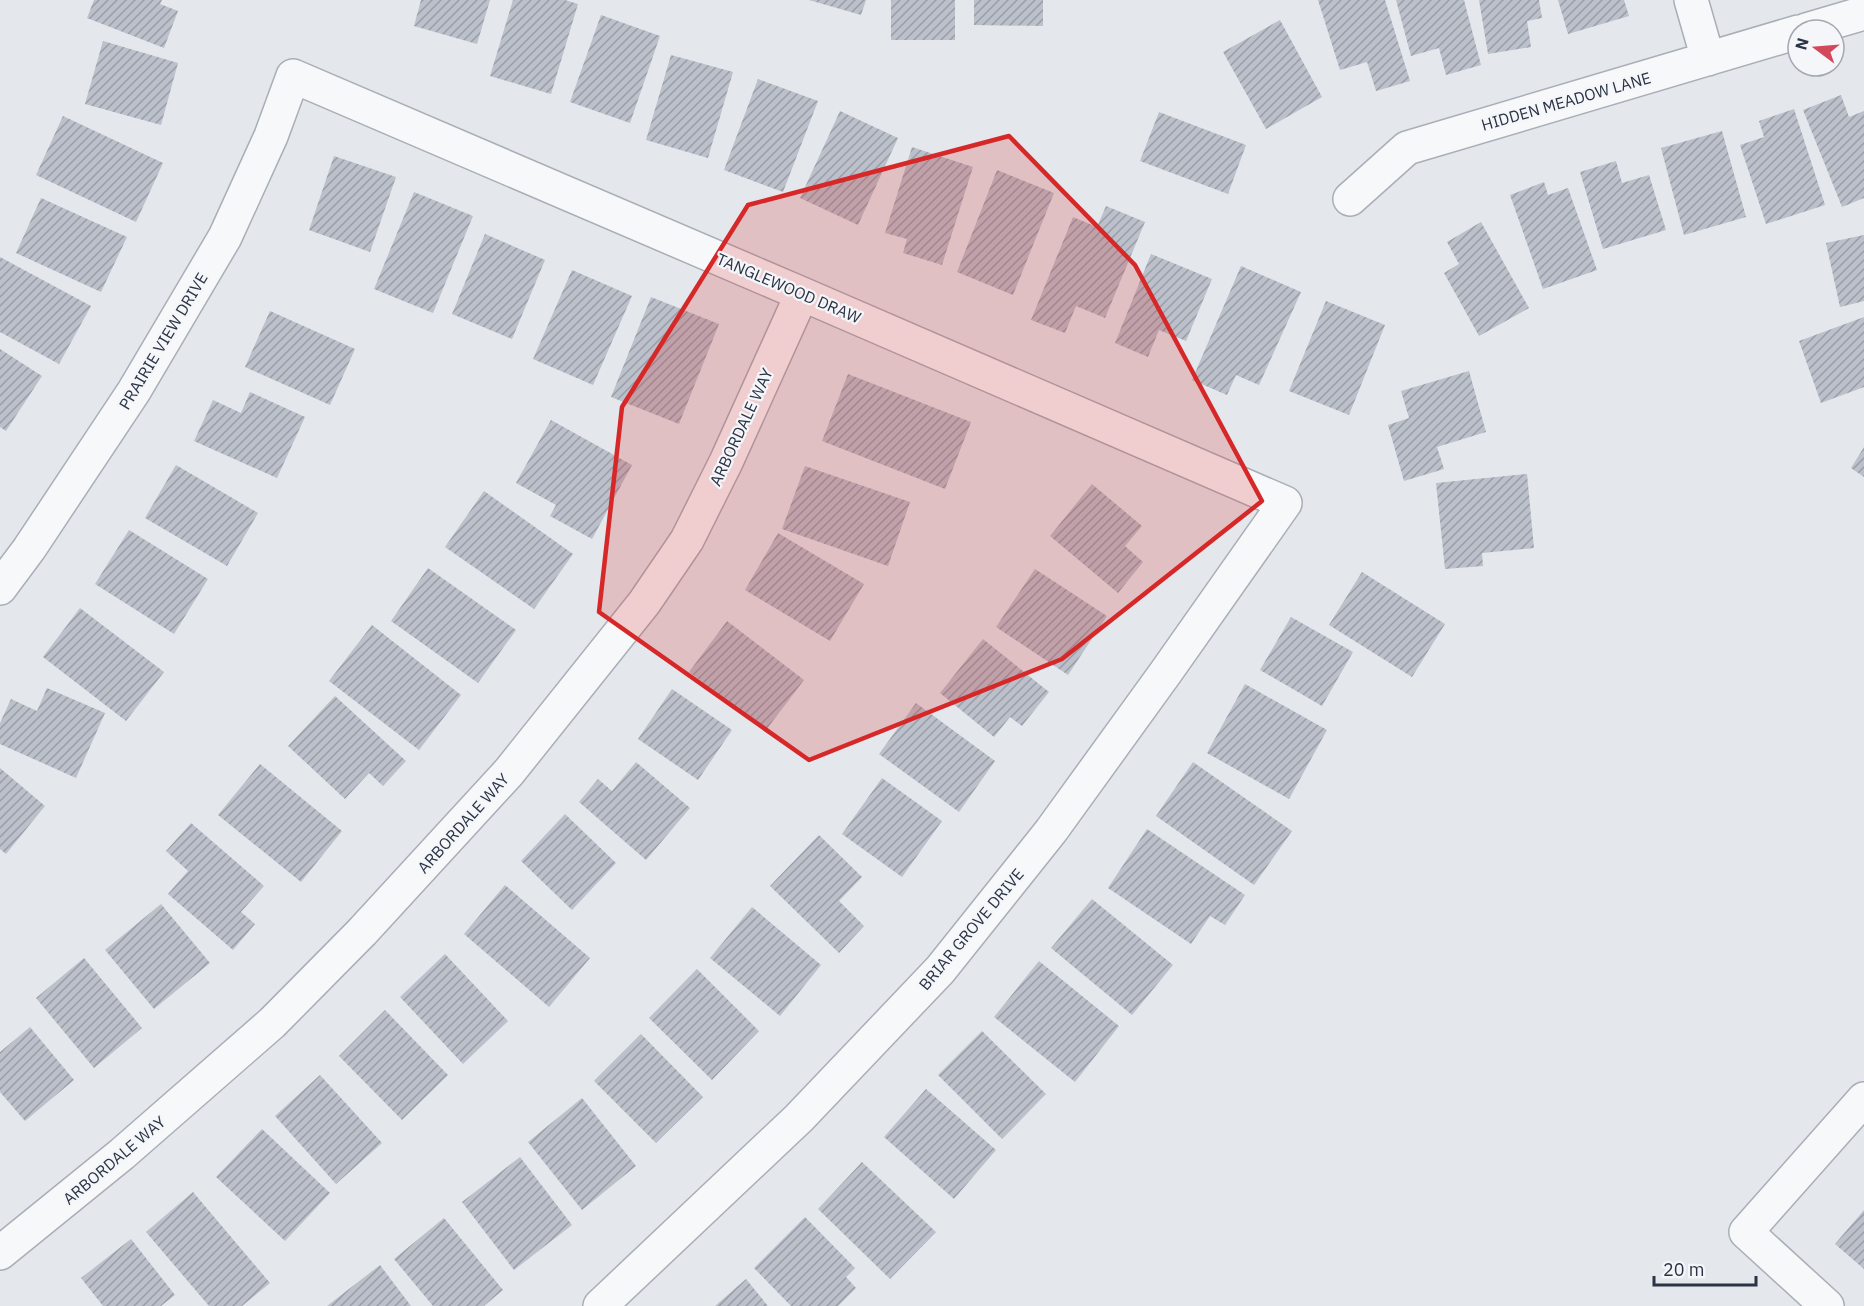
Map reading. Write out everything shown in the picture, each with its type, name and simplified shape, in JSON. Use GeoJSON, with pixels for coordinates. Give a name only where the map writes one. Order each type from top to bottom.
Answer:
{"type":"FeatureCollection","features":[{"type":"Feature","properties":{"kind":"street"},"geometry":{"type":"LineString","coordinates":[[1691,0],[1708,59]]}},
{"type":"Feature","properties":{"kind":"street"},"geometry":{"type":"LineString","coordinates":[[1846,18],[1864,13]]}},
{"type":"Feature","properties":{"kind":"street","name":"HIDDEN MEADOW LANE"},"geometry":{"type":"LineString","coordinates":[[1350,199],[1407,148],[1786,36]]}},
{"type":"Feature","properties":{"kind":"street","name":"TANGLEWOOD DRAW"},"geometry":{"type":"LineString","coordinates":[[292,76],[1285,503]]}},
{"type":"Feature","properties":{"kind":"street","name":"PRAIRIE VIEW DRIVE"},"geometry":{"type":"LineString","coordinates":[[0,588],[29,549],[134,391],[225,237],[271,136],[292,76]]}},
{"type":"Feature","properties":{"kind":"street","name":"ARBORDALE WAY"},"geometry":{"type":"LineString","coordinates":[[0,1253],[122,1154],[272,1023],[362,932],[516,764],[644,603],[687,540],[726,462],[802,294]]}},
{"type":"Feature","properties":{"kind":"street","name":"BRIAR GROVE DRIVE"},"geometry":{"type":"LineString","coordinates":[[600,1306],[799,1118],[939,970],[1051,831],[1285,503]]}},
{"type":"Feature","properties":{"kind":"street"},"geometry":{"type":"LineString","coordinates":[[1827,1306],[1746,1232],[1864,1100]]}},
{"type":"Feature","properties":{"kind":"highlighted area"},"geometry":{"type":"Polygon","coordinates":[[[1009,136],[1135,265],[1262,501],[1062,659],[809,760],[599,612],[622,407],[748,205],[1009,136]]]}},
{"type":"Feature","properties":{"kind":"building"},"geometry":{"type":"Polygon","coordinates":[[[94,0],[162,0],[160,4],[178,11],[164,48],[87,18],[94,0]]]}},
{"type":"Feature","properties":{"kind":"building"},"geometry":{"type":"Polygon","coordinates":[[[421,0],[490,0],[477,44],[414,26],[421,0]]]}},
{"type":"Feature","properties":{"kind":"building"},"geometry":{"type":"Polygon","coordinates":[[[513,0],[565,0],[578,4],[551,94],[490,76],[513,0]]]}},
{"type":"Feature","properties":{"kind":"building"},"geometry":{"type":"Polygon","coordinates":[[[809,0],[866,0],[861,15],[809,0]]]}},
{"type":"Feature","properties":{"kind":"building"},"geometry":{"type":"Polygon","coordinates":[[[891,0],[955,0],[955,40],[891,40],[891,0]]]}},
{"type":"Feature","properties":{"kind":"building"},"geometry":{"type":"Polygon","coordinates":[[[974,0],[1043,0],[1043,26],[974,25],[974,0]]]}},
{"type":"Feature","properties":{"kind":"building"},"geometry":{"type":"Polygon","coordinates":[[[1318,0],[1385,0],[1410,81],[1376,91],[1367,62],[1340,70],[1318,0]]]}},
{"type":"Feature","properties":{"kind":"building"},"geometry":{"type":"Polygon","coordinates":[[[1396,0],[1464,0],[1481,65],[1446,75],[1439,48],[1411,56],[1396,0]]]}},
{"type":"Feature","properties":{"kind":"building"},"geometry":{"type":"Polygon","coordinates":[[[1479,0],[1539,0],[1542,18],[1527,21],[1531,47],[1488,54],[1479,0]]]}},
{"type":"Feature","properties":{"kind":"building"},"geometry":{"type":"Polygon","coordinates":[[[1558,0],[1624,0],[1629,16],[1568,34],[1558,0]]]}},
{"type":"Feature","properties":{"kind":"building"},"geometry":{"type":"Polygon","coordinates":[[[601,15],[660,36],[630,123],[570,102],[601,15]]]}},
{"type":"Feature","properties":{"kind":"building"},"geometry":{"type":"Polygon","coordinates":[[[1280,20],[1322,97],[1266,129],[1223,52],[1280,20]]]}},
{"type":"Feature","properties":{"kind":"building"},"geometry":{"type":"Polygon","coordinates":[[[103,41],[178,63],[161,125],[85,104],[103,41]]]}},
{"type":"Feature","properties":{"kind":"building"},"geometry":{"type":"Polygon","coordinates":[[[671,55],[733,72],[708,158],[646,140],[671,55]]]}},
{"type":"Feature","properties":{"kind":"building"},"geometry":{"type":"Polygon","coordinates":[[[758,79],[818,101],[783,192],[724,170],[758,79]]]}},
{"type":"Feature","properties":{"kind":"building"},"geometry":{"type":"Polygon","coordinates":[[[1841,95],[1849,117],[1864,111],[1864,198],[1842,207],[1803,110],[1841,95]]]}},
{"type":"Feature","properties":{"kind":"building"},"geometry":{"type":"Polygon","coordinates":[[[1794,109],[1825,205],[1766,224],[1740,145],[1764,137],[1759,121],[1794,109]]]}},
{"type":"Feature","properties":{"kind":"building"},"geometry":{"type":"Polygon","coordinates":[[[840,111],[898,138],[858,225],[800,198],[840,111]]]}},
{"type":"Feature","properties":{"kind":"building"},"geometry":{"type":"Polygon","coordinates":[[[1159,112],[1246,145],[1228,194],[1140,161],[1159,112]]]}},
{"type":"Feature","properties":{"kind":"building"},"geometry":{"type":"Polygon","coordinates":[[[63,116],[163,163],[136,222],[36,175],[63,116]]]}},
{"type":"Feature","properties":{"kind":"building"},"geometry":{"type":"Polygon","coordinates":[[[1722,131],[1746,217],[1684,235],[1661,148],[1722,131]]]}},
{"type":"Feature","properties":{"kind":"building"},"geometry":{"type":"Polygon","coordinates":[[[912,147],[973,167],[942,265],[903,253],[907,239],[885,233],[912,147]]]}},
{"type":"Feature","properties":{"kind":"building"},"geometry":{"type":"Polygon","coordinates":[[[334,156],[396,177],[370,252],[309,230],[334,156]]]}},
{"type":"Feature","properties":{"kind":"building"},"geometry":{"type":"Polygon","coordinates":[[[1616,161],[1622,183],[1649,175],[1666,230],[1603,249],[1580,172],[1616,161]]]}},
{"type":"Feature","properties":{"kind":"building"},"geometry":{"type":"Polygon","coordinates":[[[997,170],[1054,193],[1013,295],[957,272],[997,170]]]}},
{"type":"Feature","properties":{"kind":"building"},"geometry":{"type":"Polygon","coordinates":[[[1544,182],[1548,195],[1568,188],[1597,270],[1543,289],[1510,195],[1544,182]]]}},
{"type":"Feature","properties":{"kind":"building"},"geometry":{"type":"Polygon","coordinates":[[[414,192],[473,216],[433,313],[374,289],[414,192]]]}},
{"type":"Feature","properties":{"kind":"building"},"geometry":{"type":"Polygon","coordinates":[[[41,198],[127,237],[101,292],[16,253],[41,198]]]}},
{"type":"Feature","properties":{"kind":"building"},"geometry":{"type":"Polygon","coordinates":[[[1106,206],[1145,222],[1105,318],[1076,306],[1065,333],[1031,320],[1073,217],[1097,227],[1106,206]]]}},
{"type":"Feature","properties":{"kind":"building"},"geometry":{"type":"Polygon","coordinates":[[[1481,222],[1529,308],[1479,336],[1444,273],[1459,264],[1447,242],[1481,222]]]}},
{"type":"Feature","properties":{"kind":"building"},"geometry":{"type":"Polygon","coordinates":[[[485,234],[545,260],[512,339],[452,314],[485,234]]]}},
{"type":"Feature","properties":{"kind":"building"},"geometry":{"type":"Polygon","coordinates":[[[1864,235],[1864,301],[1840,307],[1826,243],[1864,235]]]}},
{"type":"Feature","properties":{"kind":"building"},"geometry":{"type":"Polygon","coordinates":[[[1151,254],[1212,279],[1186,341],[1159,330],[1148,357],[1115,343],[1151,254]]]}},
{"type":"Feature","properties":{"kind":"building"},"geometry":{"type":"Polygon","coordinates":[[[0,257],[91,306],[59,364],[0,332],[0,257]]]}},
{"type":"Feature","properties":{"kind":"building"},"geometry":{"type":"Polygon","coordinates":[[[1241,266],[1301,292],[1259,385],[1236,375],[1227,395],[1192,380],[1241,266]]]}},
{"type":"Feature","properties":{"kind":"building"},"geometry":{"type":"Polygon","coordinates":[[[572,270],[632,296],[593,385],[533,359],[572,270]]]}},
{"type":"Feature","properties":{"kind":"building"},"geometry":{"type":"Polygon","coordinates":[[[651,297],[719,324],[679,424],[611,397],[651,297]]]}},
{"type":"Feature","properties":{"kind":"building"},"geometry":{"type":"Polygon","coordinates":[[[1326,301],[1385,325],[1349,415],[1289,391],[1326,301]]]}},
{"type":"Feature","properties":{"kind":"building"},"geometry":{"type":"Polygon","coordinates":[[[270,311],[355,349],[330,405],[245,367],[270,311]]]}},
{"type":"Feature","properties":{"kind":"building"},"geometry":{"type":"Polygon","coordinates":[[[1864,317],[1864,387],[1821,403],[1799,341],[1864,317]]]}},
{"type":"Feature","properties":{"kind":"building"},"geometry":{"type":"Polygon","coordinates":[[[0,349],[42,376],[6,431],[0,427],[0,349]]]}},
{"type":"Feature","properties":{"kind":"building"},"geometry":{"type":"Polygon","coordinates":[[[1469,371],[1486,432],[1437,447],[1444,469],[1404,481],[1388,425],[1409,418],[1401,391],[1469,371]]]}},
{"type":"Feature","properties":{"kind":"building"},"geometry":{"type":"Polygon","coordinates":[[[848,374],[971,422],[945,489],[822,441],[848,374]]]}},
{"type":"Feature","properties":{"kind":"building"},"geometry":{"type":"Polygon","coordinates":[[[250,392],[305,417],[277,478],[194,441],[213,400],[241,413],[250,392]]]}},
{"type":"Feature","properties":{"kind":"building"},"geometry":{"type":"Polygon","coordinates":[[[551,420],[632,465],[592,539],[550,516],[556,505],[516,483],[551,420]]]}},
{"type":"Feature","properties":{"kind":"building"},"geometry":{"type":"Polygon","coordinates":[[[1864,447],[1864,477],[1851,468],[1864,447]]]}},
{"type":"Feature","properties":{"kind":"building"},"geometry":{"type":"Polygon","coordinates":[[[176,465],[258,513],[227,566],[145,518],[176,465]]]}},
{"type":"Feature","properties":{"kind":"building"},"geometry":{"type":"Polygon","coordinates":[[[805,466],[910,502],[888,566],[782,529],[805,466]]]}},
{"type":"Feature","properties":{"kind":"building"},"geometry":{"type":"Polygon","coordinates":[[[1527,474],[1534,548],[1482,553],[1483,566],[1445,569],[1436,483],[1527,474]]]}},
{"type":"Feature","properties":{"kind":"building"},"geometry":{"type":"Polygon","coordinates":[[[1092,484],[1142,526],[1125,546],[1143,562],[1118,593],[1050,536],[1092,484]]]}},
{"type":"Feature","properties":{"kind":"building"},"geometry":{"type":"Polygon","coordinates":[[[484,491],[573,554],[534,609],[445,547],[484,491]]]}},
{"type":"Feature","properties":{"kind":"building"},"geometry":{"type":"Polygon","coordinates":[[[129,530],[208,579],[174,634],[95,584],[129,530]]]}},
{"type":"Feature","properties":{"kind":"building"},"geometry":{"type":"Polygon","coordinates":[[[778,533],[864,584],[830,641],[745,590],[778,533]]]}},
{"type":"Feature","properties":{"kind":"building"},"geometry":{"type":"Polygon","coordinates":[[[428,568],[516,630],[478,683],[391,621],[428,568]]]}},
{"type":"Feature","properties":{"kind":"building"},"geometry":{"type":"Polygon","coordinates":[[[1035,569],[1107,616],[1068,675],[996,627],[1035,569]]]}},
{"type":"Feature","properties":{"kind":"building"},"geometry":{"type":"Polygon","coordinates":[[[1362,572],[1445,624],[1412,677],[1329,625],[1362,572]]]}},
{"type":"Feature","properties":{"kind":"building"},"geometry":{"type":"Polygon","coordinates":[[[80,608],[164,672],[126,721],[43,657],[80,608]]]}},
{"type":"Feature","properties":{"kind":"building"},"geometry":{"type":"Polygon","coordinates":[[[1291,617],[1353,652],[1322,706],[1260,670],[1291,617]]]}},
{"type":"Feature","properties":{"kind":"building"},"geometry":{"type":"Polygon","coordinates":[[[727,621],[804,680],[766,730],[689,672],[727,621]]]}},
{"type":"Feature","properties":{"kind":"building"},"geometry":{"type":"Polygon","coordinates":[[[372,625],[461,695],[419,750],[329,681],[372,625]]]}},
{"type":"Feature","properties":{"kind":"building"},"geometry":{"type":"Polygon","coordinates":[[[983,639],[1049,692],[1022,726],[1010,717],[994,737],[940,693],[983,639]]]}},
{"type":"Feature","properties":{"kind":"building"},"geometry":{"type":"Polygon","coordinates":[[[1245,684],[1327,730],[1289,799],[1207,753],[1245,684]]]}},
{"type":"Feature","properties":{"kind":"building"},"geometry":{"type":"Polygon","coordinates":[[[47,688],[105,713],[76,778],[0,744],[0,723],[11,699],[37,711],[47,688]]]}},
{"type":"Feature","properties":{"kind":"building"},"geometry":{"type":"Polygon","coordinates":[[[672,689],[732,730],[698,780],[638,739],[672,689]]]}},
{"type":"Feature","properties":{"kind":"building"},"geometry":{"type":"Polygon","coordinates":[[[335,696],[406,761],[383,786],[369,773],[345,799],[288,746],[335,696]]]}},
{"type":"Feature","properties":{"kind":"building"},"geometry":{"type":"Polygon","coordinates":[[[916,703],[995,761],[959,812],[879,754],[916,703]]]}},
{"type":"Feature","properties":{"kind":"building"},"geometry":{"type":"Polygon","coordinates":[[[636,762],[690,808],[646,860],[579,802],[598,779],[612,791],[636,762]]]}},
{"type":"Feature","properties":{"kind":"building"},"geometry":{"type":"Polygon","coordinates":[[[1193,762],[1292,831],[1254,885],[1156,816],[1193,762]]]}},
{"type":"Feature","properties":{"kind":"building"},"geometry":{"type":"Polygon","coordinates":[[[260,764],[342,831],[301,882],[218,815],[260,764]]]}},
{"type":"Feature","properties":{"kind":"building"},"geometry":{"type":"Polygon","coordinates":[[[0,768],[45,806],[6,854],[0,849],[0,768]]]}},
{"type":"Feature","properties":{"kind":"building"},"geometry":{"type":"Polygon","coordinates":[[[882,778],[942,821],[902,877],[842,834],[882,778]]]}},
{"type":"Feature","properties":{"kind":"building"},"geometry":{"type":"Polygon","coordinates":[[[565,814],[616,863],[572,910],[521,861],[565,814]]]}},
{"type":"Feature","properties":{"kind":"building"},"geometry":{"type":"Polygon","coordinates":[[[191,823],[264,886],[241,912],[255,924],[233,950],[168,894],[188,871],[166,851],[191,823]]]}},
{"type":"Feature","properties":{"kind":"building"},"geometry":{"type":"Polygon","coordinates":[[[1147,829],[1245,895],[1225,925],[1210,916],[1191,944],[1108,888],[1147,829]]]}},
{"type":"Feature","properties":{"kind":"building"},"geometry":{"type":"Polygon","coordinates":[[[819,835],[862,877],[839,901],[864,926],[839,953],[770,886],[819,835]]]}},
{"type":"Feature","properties":{"kind":"building"},"geometry":{"type":"Polygon","coordinates":[[[505,885],[590,958],[549,1007],[464,934],[505,885]]]}},
{"type":"Feature","properties":{"kind":"building"},"geometry":{"type":"Polygon","coordinates":[[[1092,899],[1173,965],[1132,1015],[1051,948],[1092,899]]]}},
{"type":"Feature","properties":{"kind":"building"},"geometry":{"type":"Polygon","coordinates":[[[161,904],[210,963],[154,1009],[105,950],[161,904]]]}},
{"type":"Feature","properties":{"kind":"building"},"geometry":{"type":"Polygon","coordinates":[[[752,907],[821,965],[780,1016],[710,958],[752,907]]]}},
{"type":"Feature","properties":{"kind":"building"},"geometry":{"type":"Polygon","coordinates":[[[445,954],[508,1021],[463,1064],[400,997],[445,954]]]}},
{"type":"Feature","properties":{"kind":"building"},"geometry":{"type":"Polygon","coordinates":[[[84,958],[142,1028],[94,1068],[36,998],[84,958]]]}},
{"type":"Feature","properties":{"kind":"building"},"geometry":{"type":"Polygon","coordinates":[[[1039,961],[1119,1026],[1075,1082],[994,1017],[1039,961]]]}},
{"type":"Feature","properties":{"kind":"building"},"geometry":{"type":"Polygon","coordinates":[[[697,969],[759,1031],[712,1080],[649,1018],[697,969]]]}},
{"type":"Feature","properties":{"kind":"building"},"geometry":{"type":"Polygon","coordinates":[[[385,1010],[448,1075],[402,1120],[339,1056],[385,1010]]]}},
{"type":"Feature","properties":{"kind":"building"},"geometry":{"type":"Polygon","coordinates":[[[30,1027],[74,1080],[25,1121],[0,1092],[0,1052],[30,1027]]]}},
{"type":"Feature","properties":{"kind":"building"},"geometry":{"type":"Polygon","coordinates":[[[982,1031],[1046,1094],[1002,1139],[938,1075],[982,1031]]]}},
{"type":"Feature","properties":{"kind":"building"},"geometry":{"type":"Polygon","coordinates":[[[641,1034],[703,1097],[656,1143],[594,1081],[641,1034]]]}},
{"type":"Feature","properties":{"kind":"building"},"geometry":{"type":"Polygon","coordinates":[[[320,1075],[382,1143],[336,1184],[275,1116],[320,1075]]]}},
{"type":"Feature","properties":{"kind":"building"},"geometry":{"type":"Polygon","coordinates":[[[926,1089],[996,1150],[954,1199],[884,1137],[926,1089]]]}},
{"type":"Feature","properties":{"kind":"building"},"geometry":{"type":"Polygon","coordinates":[[[582,1098],[636,1166],[582,1210],[528,1142],[582,1098]]]}},
{"type":"Feature","properties":{"kind":"building"},"geometry":{"type":"Polygon","coordinates":[[[262,1129],[330,1193],[285,1241],[216,1177],[262,1129]]]}},
{"type":"Feature","properties":{"kind":"building"},"geometry":{"type":"Polygon","coordinates":[[[520,1157],[572,1225],[514,1270],[462,1202],[520,1157]]]}},
{"type":"Feature","properties":{"kind":"building"},"geometry":{"type":"Polygon","coordinates":[[[862,1162],[936,1232],[890,1279],[818,1209],[862,1162]]]}},
{"type":"Feature","properties":{"kind":"building"},"geometry":{"type":"Polygon","coordinates":[[[193,1192],[270,1283],[242,1306],[209,1306],[146,1232],[193,1192]]]}},
{"type":"Feature","properties":{"kind":"building"},"geometry":{"type":"Polygon","coordinates":[[[1864,1210],[1864,1269],[1835,1244],[1864,1210]]]}},
{"type":"Feature","properties":{"kind":"building"},"geometry":{"type":"Polygon","coordinates":[[[805,1217],[855,1268],[846,1277],[856,1288],[838,1306],[791,1306],[754,1268],[805,1217]]]}},
{"type":"Feature","properties":{"kind":"building"},"geometry":{"type":"Polygon","coordinates":[[[444,1218],[503,1290],[484,1306],[433,1306],[394,1259],[444,1218]]]}},
{"type":"Feature","properties":{"kind":"building"},"geometry":{"type":"Polygon","coordinates":[[[131,1239],[175,1295],[161,1306],[103,1306],[81,1278],[131,1239]]]}},
{"type":"Feature","properties":{"kind":"building"},"geometry":{"type":"Polygon","coordinates":[[[380,1265],[411,1306],[327,1306],[380,1265]]]}},
{"type":"Feature","properties":{"kind":"building"},"geometry":{"type":"Polygon","coordinates":[[[746,1279],[768,1306],[715,1306],[746,1279]]]}}]}
